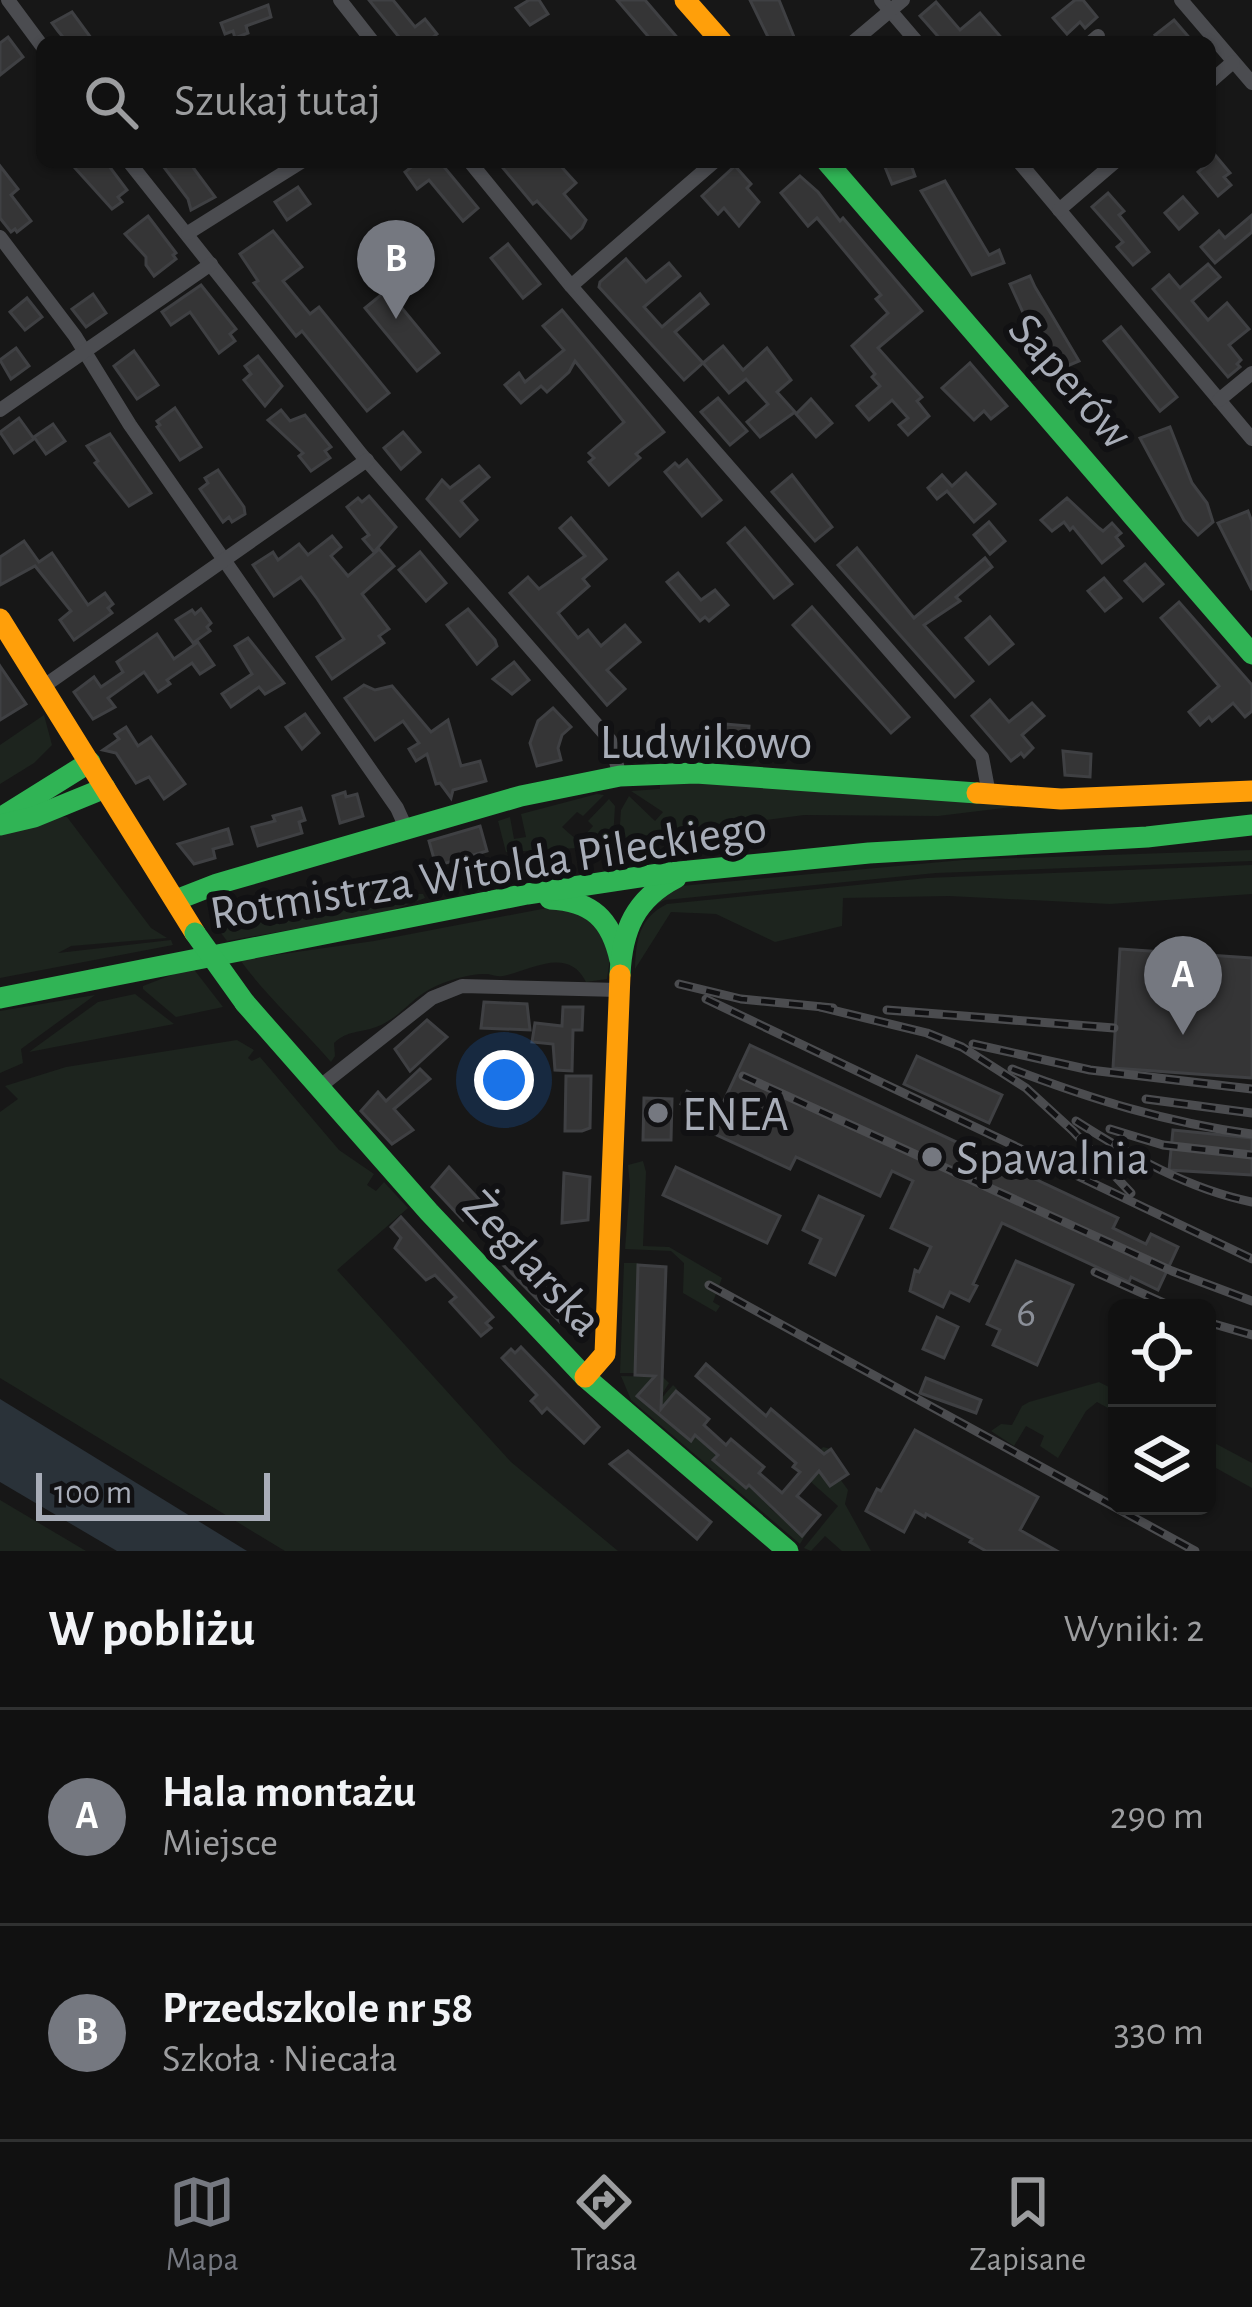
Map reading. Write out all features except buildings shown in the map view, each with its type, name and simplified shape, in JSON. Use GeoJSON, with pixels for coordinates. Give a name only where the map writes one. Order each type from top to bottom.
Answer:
{"type":"FeatureCollection","features":[{"type":"Feature","properties":{"kind":"street"},"geometry":{"type":"LineString","coordinates":[[8,0],[36,38]]}},
{"type":"Feature","properties":{"kind":"street"},"geometry":{"type":"LineString","coordinates":[[340,0],[368,36]]}},
{"type":"Feature","properties":{"kind":"street"},"geometry":{"type":"LineString","coordinates":[[685,0],[717,36]]}},
{"type":"Feature","properties":{"kind":"street"},"geometry":{"type":"LineString","coordinates":[[1180,0],[1211,36]]}},
{"type":"Feature","properties":{"kind":"street"},"geometry":{"type":"LineString","coordinates":[[860,36],[891,4],[913,36]]}},
{"type":"Feature","properties":{"kind":"street"},"geometry":{"type":"LineString","coordinates":[[1216,42],[1252,83]]}},
{"type":"Feature","properties":{"kind":"street"},"geometry":{"type":"LineString","coordinates":[[1216,77],[1233,62]]}},
{"type":"Feature","properties":{"kind":"street"},"geometry":{"type":"LineString","coordinates":[[134,168],[367,460],[610,740],[620,776]]}},
{"type":"Feature","properties":{"kind":"street"},"geometry":{"type":"LineString","coordinates":[[188,233],[291,168]]}},
{"type":"Feature","properties":{"kind":"street"},"geometry":{"type":"LineString","coordinates":[[475,168],[571,286],[982,757],[989,794]]}},
{"type":"Feature","properties":{"kind":"street"},"geometry":{"type":"LineString","coordinates":[[571,286],[707,168]]}},
{"type":"Feature","properties":{"kind":"street","name":"Saperów"},"geometry":{"type":"LineString","coordinates":[[831,168],[1252,654]]}},
{"type":"Feature","properties":{"kind":"street"},"geometry":{"type":"LineString","coordinates":[[1024,168],[1252,439]]}},
{"type":"Feature","properties":{"kind":"street"},"geometry":{"type":"LineString","coordinates":[[1059,210],[1108,168]]}},
{"type":"Feature","properties":{"kind":"street"},"geometry":{"type":"LineString","coordinates":[[0,237],[85,352],[397,808],[406,828]]}},
{"type":"Feature","properties":{"kind":"street"},"geometry":{"type":"LineString","coordinates":[[0,410],[211,264]]}},
{"type":"Feature","properties":{"kind":"street"},"geometry":{"type":"LineString","coordinates":[[1219,400],[1252,373]]}},
{"type":"Feature","properties":{"kind":"street"},"geometry":{"type":"LineString","coordinates":[[44,686],[367,460]]}},
{"type":"Feature","properties":{"kind":"street"},"geometry":{"type":"LineString","coordinates":[[0,620],[176,900]]}},
{"type":"Feature","properties":{"kind":"street"},"geometry":{"type":"LineString","coordinates":[[0,822],[90,762]]}},
{"type":"Feature","properties":{"kind":"street","name":"Ludwikowo"},"geometry":{"type":"LineString","coordinates":[[176,900],[406,828],[521,796],[620,776],[696,773],[1125,799],[1252,790]]}},
{"type":"Feature","properties":{"kind":"street"},"geometry":{"type":"LineString","coordinates":[[0,822],[34,817],[105,788]]}},
{"type":"Feature","properties":{"kind":"street","name":"Rotmistrza Witolda Pileckiego"},"geometry":{"type":"LineString","coordinates":[[0,998],[497,900],[705,869],[1252,825]]}},
{"type":"Feature","properties":{"kind":"street","name":"Rotmistrza Witolda Pileckiego"},"geometry":{"type":"LineString","coordinates":[[1209,831],[1252,838]]}},
{"type":"Feature","properties":{"kind":"street"},"geometry":{"type":"LineString","coordinates":[[585,1377],[605,1354],[620,975],[629,917],[641,900],[667,882],[705,869]]}},
{"type":"Feature","properties":{"kind":"street"},"geometry":{"type":"LineString","coordinates":[[497,900],[573,899],[594,906],[610,922],[620,975]]}},
{"type":"Feature","properties":{"kind":"street","name":"Żeglarska"},"geometry":{"type":"LineString","coordinates":[[176,900],[245,1003],[317,1088],[585,1377],[788,1551]]}},
{"type":"Feature","properties":{"kind":"street"},"geometry":{"type":"LineString","coordinates":[[317,1088],[432,998],[462,986],[620,975]]}},
{"type":"Feature","properties":{"kind":"shaded area"},"geometry":{"type":"Polygon","coordinates":[[[44,715],[52,745],[34,763],[0,784],[0,745],[44,715]]]}},
{"type":"Feature","properties":{"kind":"shaded area"},"geometry":{"type":"Polygon","coordinates":[[[660,781],[1020,806],[938,816],[804,815],[619,839],[621,810],[629,796],[655,821],[663,812],[631,791],[660,789],[660,781]]]}},
{"type":"Feature","properties":{"kind":"shaded area"},"geometry":{"type":"Polygon","coordinates":[[[604,795],[583,816],[577,812],[562,827],[579,842],[593,826],[588,821],[609,799],[615,806],[613,839],[577,848],[506,852],[498,821],[510,817],[514,839],[526,837],[521,814],[604,795]]]}},
{"type":"Feature","properties":{"kind":"shaded area"},"geometry":{"type":"Polygon","coordinates":[[[50,816],[67,817],[151,928],[167,938],[71,946],[58,953],[171,940],[173,945],[0,978],[0,836],[50,816]]]}},
{"type":"Feature","properties":{"kind":"shaded area"},"geometry":{"type":"Polygon","coordinates":[[[1252,850],[1252,861],[936,873],[665,900],[643,919],[631,964],[632,935],[640,915],[681,886],[963,860],[1252,850]]]}},
{"type":"Feature","properties":{"kind":"shaded area"},"geometry":{"type":"Polygon","coordinates":[[[1252,865],[1252,894],[1110,904],[949,896],[843,898],[842,926],[775,942],[716,914],[671,912],[635,969],[641,931],[650,916],[667,904],[927,878],[1252,865]]]}},
{"type":"Feature","properties":{"kind":"shaded area"},"geometry":{"type":"Polygon","coordinates":[[[415,894],[425,898],[385,913],[227,941],[218,929],[415,894]]]}},
{"type":"Feature","properties":{"kind":"shaded area"},"geometry":{"type":"Polygon","coordinates":[[[563,905],[586,909],[612,944],[607,979],[586,982],[578,971],[559,963],[503,976],[457,978],[423,993],[384,1024],[339,1039],[331,1062],[240,960],[374,941],[563,905]]]}},
{"type":"Feature","properties":{"kind":"shaded area"},"geometry":{"type":"Polygon","coordinates":[[[192,967],[223,1007],[176,1017],[143,989],[143,986],[192,967]]]}},
{"type":"Feature","properties":{"kind":"shaded area"},"geometry":{"type":"Polygon","coordinates":[[[135,994],[174,1024],[29,1052],[98,1002],[135,994]]]}},
{"type":"Feature","properties":{"kind":"shaded area"},"geometry":{"type":"Polygon","coordinates":[[[95,995],[21,1049],[23,1063],[0,1073],[0,1011],[95,995]]]}},
{"type":"Feature","properties":{"kind":"shaded area"},"geometry":{"type":"Polygon","coordinates":[[[237,1040],[254,1050],[248,1058],[260,1057],[339,1150],[374,1174],[367,1185],[376,1191],[384,1182],[408,1208],[337,1270],[511,1462],[618,1551],[285,1551],[0,1378],[0,1112],[18,1099],[5,1086],[66,1067],[237,1040]]]}},
{"type":"Feature","properties":{"kind":"shaded area"},"geometry":{"type":"Polygon","coordinates":[[[643,1161],[643,1246],[669,1247],[722,1278],[713,1302],[720,1306],[716,1312],[683,1293],[684,1263],[671,1251],[625,1249],[628,1165],[643,1161]]]}},
{"type":"Feature","properties":{"kind":"shaded area"},"geometry":{"type":"Polygon","coordinates":[[[624,1263],[638,1263],[635,1373],[620,1373],[624,1263]]]}},
{"type":"Feature","properties":{"kind":"shaded area"},"geometry":{"type":"Polygon","coordinates":[[[621,1376],[663,1377],[669,1383],[661,1396],[638,1397],[652,1409],[673,1385],[677,1389],[658,1413],[691,1441],[705,1426],[699,1438],[715,1453],[724,1443],[714,1461],[745,1488],[750,1483],[776,1500],[770,1508],[801,1535],[811,1526],[800,1544],[631,1400],[621,1376]]]}},
{"type":"Feature","properties":{"kind":"shaded area"},"geometry":{"type":"Polygon","coordinates":[[[1099,1382],[1108,1386],[1108,1408],[1097,1402],[1086,1411],[1058,1458],[1040,1446],[1044,1436],[1026,1426],[1014,1446],[991,1431],[1001,1424],[1012,1425],[1029,1402],[1099,1382]]]}},
{"type":"Feature","properties":{"kind":"shaded area"},"geometry":{"type":"Polygon","coordinates":[[[0,1399],[247,1551],[117,1551],[0,1482],[0,1399]]]}},
{"type":"Feature","properties":{"kind":"shaded area"},"geometry":{"type":"Polygon","coordinates":[[[1216,1444],[1252,1463],[1252,1488],[1216,1468],[1216,1444]]]}},
{"type":"Feature","properties":{"kind":"shaded area"},"geometry":{"type":"Polygon","coordinates":[[[823,1447],[831,1449],[813,1462],[829,1486],[840,1479],[848,1490],[845,1504],[871,1551],[842,1551],[825,1536],[811,1551],[804,1548],[838,1506],[810,1481],[808,1464],[823,1447]]]}},
{"type":"Feature","properties":{"kind":"shaded area"},"geometry":{"type":"Polygon","coordinates":[[[0,1500],[86,1551],[0,1551],[0,1500]]]}},
{"type":"Feature","properties":{"kind":"railway"},"geometry":{"type":"LineString","coordinates":[[679,984],[741,999],[833,1008]]}},
{"type":"Feature","properties":{"kind":"railway"},"geometry":{"type":"LineString","coordinates":[[706,999],[1252,1259]]}},
{"type":"Feature","properties":{"kind":"railway"},"geometry":{"type":"LineString","coordinates":[[820,1007],[927,1033],[962,1047],[1026,1088],[1131,1193]]}},
{"type":"Feature","properties":{"kind":"railway"},"geometry":{"type":"LineString","coordinates":[[887,1010],[1114,1028]]}},
{"type":"Feature","properties":{"kind":"railway"},"geometry":{"type":"LineString","coordinates":[[973,1044],[1090,1070],[1252,1089]]}},
{"type":"Feature","properties":{"kind":"railway"},"geometry":{"type":"LineString","coordinates":[[1012,1069],[1130,1109],[1252,1134]]}},
{"type":"Feature","properties":{"kind":"railway"},"geometry":{"type":"LineString","coordinates":[[743,1076],[1172,1271],[1252,1301]]}},
{"type":"Feature","properties":{"kind":"railway"},"geometry":{"type":"LineString","coordinates":[[1146,1099],[1252,1113]]}},
{"type":"Feature","properties":{"kind":"railway"},"geometry":{"type":"LineString","coordinates":[[1076,1121],[1161,1170],[1252,1202]]}},
{"type":"Feature","properties":{"kind":"railway"},"geometry":{"type":"LineString","coordinates":[[1110,1129],[1163,1145],[1252,1155]]}},
{"type":"Feature","properties":{"kind":"railway"},"geometry":{"type":"LineString","coordinates":[[1095,1272],[1155,1299]]}},
{"type":"Feature","properties":{"kind":"railway"},"geometry":{"type":"LineString","coordinates":[[709,1285],[1195,1551]]}},
{"type":"Feature","properties":{"kind":"railway"},"geometry":{"type":"LineString","coordinates":[[1216,1325],[1252,1335]]}},
{"type":"Feature","properties":{"kind":"traffic: fast"},"geometry":{"type":"LineString","coordinates":[[832,168],[1252,654]]}},
{"type":"Feature","properties":{"kind":"traffic: fast"},"geometry":{"type":"LineString","coordinates":[[0,818],[90,762]]}},
{"type":"Feature","properties":{"kind":"traffic: fast"},"geometry":{"type":"LineString","coordinates":[[176,900],[521,796],[620,776],[696,773],[977,793]]}},
{"type":"Feature","properties":{"kind":"traffic: fast"},"geometry":{"type":"LineString","coordinates":[[0,825],[34,817],[105,788]]}},
{"type":"Feature","properties":{"kind":"traffic: fast"},"geometry":{"type":"LineString","coordinates":[[0,998],[527,894],[659,874],[869,853],[1147,837],[1252,825]]}},
{"type":"Feature","properties":{"kind":"traffic: fast"},"geometry":{"type":"LineString","coordinates":[[620,975],[633,918],[650,896],[676,878]]}},
{"type":"Feature","properties":{"kind":"traffic: fast"},"geometry":{"type":"LineString","coordinates":[[550,899],[577,904],[597,915],[611,933],[620,960]]}},
{"type":"Feature","properties":{"kind":"traffic: fast"},"geometry":{"type":"LineString","coordinates":[[195,933],[245,1003]]}},
{"type":"Feature","properties":{"kind":"traffic: fast"},"geometry":{"type":"LineString","coordinates":[[245,1003],[429,1212],[585,1377],[788,1551]]}},
{"type":"Feature","properties":{"kind":"traffic: slow"},"geometry":{"type":"LineString","coordinates":[[685,0],[717,36]]}},
{"type":"Feature","properties":{"kind":"traffic: slow"},"geometry":{"type":"LineString","coordinates":[[0,619],[195,933]]}},
{"type":"Feature","properties":{"kind":"traffic: slow"},"geometry":{"type":"LineString","coordinates":[[977,793],[1061,799],[1252,791]]}},
{"type":"Feature","properties":{"kind":"traffic: slow"},"geometry":{"type":"LineString","coordinates":[[585,1377],[605,1354],[620,975]]}},
{"type":"Feature","properties":{"kind":"place","name":"Przedszkole nr 58"},"geometry":{"type":"Point","coordinates":[396,319]}},
{"type":"Feature","properties":{"kind":"place","name":"Hala montażu"},"geometry":{"type":"Point","coordinates":[1183,1035]}},
{"type":"Feature","properties":{"kind":"place","name":"ENEA"},"geometry":{"type":"Point","coordinates":[658,1113]}},
{"type":"Feature","properties":{"kind":"place","name":"Spawalnia"},"geometry":{"type":"Point","coordinates":[932,1157]}}]}
